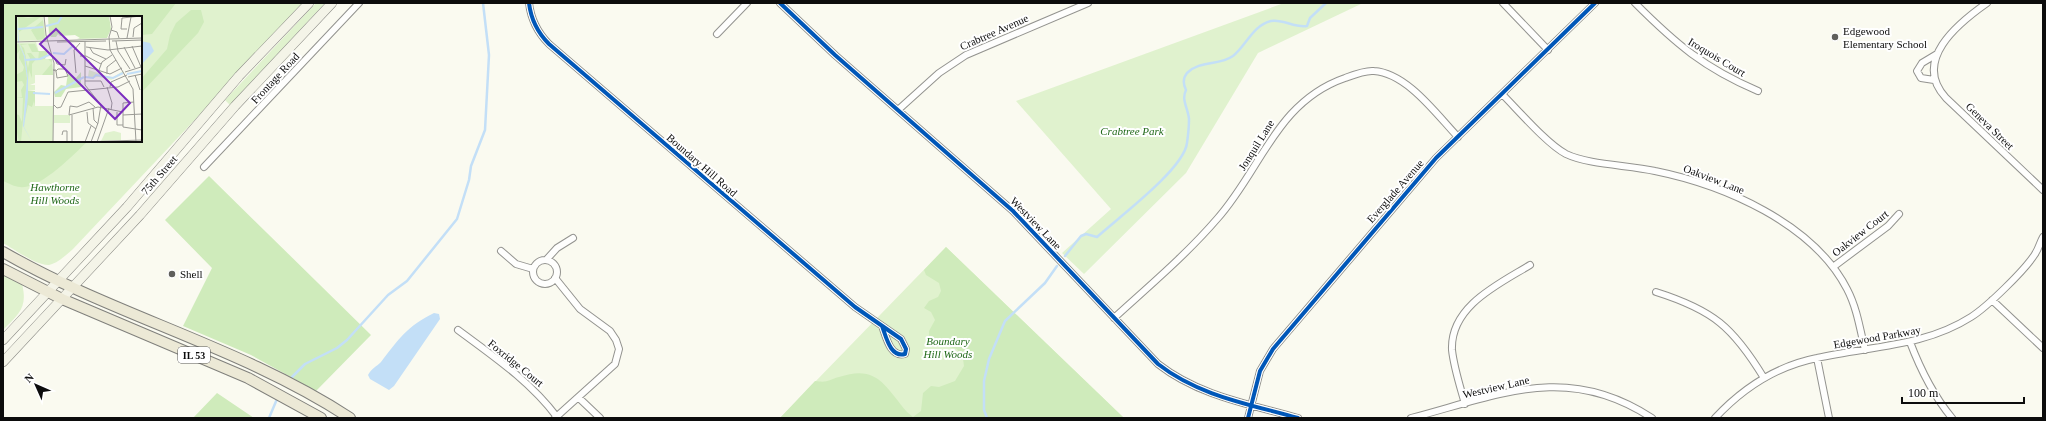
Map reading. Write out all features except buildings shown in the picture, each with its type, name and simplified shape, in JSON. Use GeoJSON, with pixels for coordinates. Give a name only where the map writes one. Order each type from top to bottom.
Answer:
{"type":"FeatureCollection","features":[{"type":"Feature","properties":{"kind":"main road","name":"75th Street"},"geometry":{"type":"LineString","coordinates":[[3,340],[142,191],[239,76],[309,3]]}},
{"type":"Feature","properties":{"kind":"main road","name":"75th Street"},"geometry":{"type":"LineString","coordinates":[[3,362],[140,215],[235,106],[332,3]]}},
{"type":"Feature","properties":{"kind":"main road","name":"IL 53"},"geometry":{"type":"LineString","coordinates":[[3,252],[73,287],[244,360],[350,418]]}},
{"type":"Feature","properties":{"kind":"main road","name":"IL 53"},"geometry":{"type":"LineString","coordinates":[[3,269],[62,299],[248,378],[321,418]]}},
{"type":"Feature","properties":{"kind":"street","name":"Frontage Road"},"geometry":{"type":"LineString","coordinates":[[204,167],[359,3]]}},
{"type":"Feature","properties":{"kind":"street","name":"Boundary Hill Road"},"geometry":{"type":"LineString","coordinates":[[529,3],[536,28],[549,44],[850,303],[901,339],[906,349],[905,354],[900,356],[894,353],[890,348],[882,326]]}},
{"type":"Feature","properties":{"kind":"street"},"geometry":{"type":"LineString","coordinates":[[717,34],[747,3]]}},
{"type":"Feature","properties":{"kind":"street","name":"Westview Lane"},"geometry":{"type":"LineString","coordinates":[[780,3],[835,55],[1013,210],[1148,354],[1171,374],[1198,389],[1298,418]]}},
{"type":"Feature","properties":{"kind":"street","name":"Crabtree Avenue"},"geometry":{"type":"LineString","coordinates":[[898,110],[939,73],[966,55],[1088,3]]}},
{"type":"Feature","properties":{"kind":"street"},"geometry":{"type":"LineString","coordinates":[[1503,3],[1548,50]]}},
{"type":"Feature","properties":{"kind":"street","name":"Everglade Avenue"},"geometry":{"type":"LineString","coordinates":[[1248,418],[1260,371],[1273,349],[1415,181],[1594,3]]}},
{"type":"Feature","properties":{"kind":"street","name":"Iroquois Court"},"geometry":{"type":"LineString","coordinates":[[1634,3],[1670,38],[1695,58],[1725,76],[1758,91]]}},
{"type":"Feature","properties":{"kind":"street"},"geometry":{"type":"LineString","coordinates":[[1934,80],[1921,78],[1917,71],[1922,62],[1936,54],[1943,43],[1963,22],[1987,3]]}},
{"type":"Feature","properties":{"kind":"street","name":"Geneva Street"},"geometry":{"type":"LineString","coordinates":[[1936,54],[1933,69],[1934,80],[1937,87],[1946,98],[2043,190]]}},
{"type":"Feature","properties":{"kind":"street","name":"Jonquil Lane"},"geometry":{"type":"LineString","coordinates":[[1114,318],[1196,242],[1219,218],[1248,178],[1273,135],[1290,114],[1307,99],[1329,85],[1355,75],[1374,71],[1390,75],[1410,87],[1458,137]]}},
{"type":"Feature","properties":{"kind":"street","name":"Oakview Lane"},"geometry":{"type":"LineString","coordinates":[[1502,94],[1554,145],[1566,154],[1586,160],[1667,173],[1694,180],[1752,205],[1793,230],[1818,250],[1834,267],[1847,288],[1856,308],[1865,350]]}},
{"type":"Feature","properties":{"kind":"street","name":"Oakview Court"},"geometry":{"type":"LineString","coordinates":[[1834,267],[1888,226],[1900,214]]}},
{"type":"Feature","properties":{"kind":"street","name":"Edgewood Parkway"},"geometry":{"type":"LineString","coordinates":[[1715,418],[1735,398],[1764,378],[1792,365],[1817,358],[1910,342],[1954,326],[1972,317],[1992,300],[2032,259],[2043,237]]}},
{"type":"Feature","properties":{"kind":"street"},"geometry":{"type":"LineString","coordinates":[[555,278],[549,284],[540,283],[534,278],[533,269],[536,262],[547,259],[556,248],[573,238]]}},
{"type":"Feature","properties":{"kind":"street"},"geometry":{"type":"LineString","coordinates":[[501,251],[516,264],[533,269]]}},
{"type":"Feature","properties":{"kind":"street","name":"Foxridge Court"},"geometry":{"type":"LineString","coordinates":[[458,330],[512,370],[544,399],[556,417],[579,398],[615,364],[619,350],[616,340],[610,331],[580,309],[555,278],[557,267],[547,259]]}},
{"type":"Feature","properties":{"kind":"street"},"geometry":{"type":"LineString","coordinates":[[1465,404],[1452,348],[1458,325],[1464,312],[1476,299],[1530,265]]}},
{"type":"Feature","properties":{"kind":"street"},"geometry":{"type":"LineString","coordinates":[[1656,292],[1688,302],[1719,321],[1740,340],[1764,378]]}},
{"type":"Feature","properties":{"kind":"street"},"geometry":{"type":"LineString","coordinates":[[1992,300],[2043,348]]}},
{"type":"Feature","properties":{"kind":"street"},"geometry":{"type":"LineString","coordinates":[[1910,342],[1919,367],[1932,393],[1952,418]]}},
{"type":"Feature","properties":{"kind":"street"},"geometry":{"type":"LineString","coordinates":[[1817,358],[1829,418]]}},
{"type":"Feature","properties":{"kind":"street","name":"Westview Lane"},"geometry":{"type":"LineString","coordinates":[[1412,418],[1516,390],[1552,386],[1578,388],[1610,396],[1627,403],[1652,418]]}},
{"type":"Feature","properties":{"kind":"street"},"geometry":{"type":"LineString","coordinates":[[579,398],[600,418]]}},
{"type":"Feature","properties":{"kind":"green space","name":"Hawthorne Hill Woods"},"geometry":{"type":"Polygon","coordinates":[[[3,3],[305,3],[73,249],[59,261],[49,265],[38,263],[3,243],[3,3]]]}},
{"type":"Feature","properties":{"kind":"green space"},"geometry":{"type":"Polygon","coordinates":[[[3,3],[176,3],[152,34],[142,35],[142,16],[16,16],[16,142],[87,142],[66,162],[37,183],[18,187],[3,181],[3,3]]]}},
{"type":"Feature","properties":{"kind":"green space"},"geometry":{"type":"Polygon","coordinates":[[[316,3],[325,3],[230,105],[225,100],[316,3]]]}},
{"type":"Feature","properties":{"kind":"green space","name":"Crabtree Park"},"geometry":{"type":"Polygon","coordinates":[[[1284,3],[1363,3],[1258,53],[1186,173],[1084,274],[1062,253],[1111,209],[1016,101],[1284,3]]]}},
{"type":"Feature","properties":{"kind":"green space"},"geometry":{"type":"Polygon","coordinates":[[[191,10],[201,10],[204,22],[198,33],[142,92],[142,78],[167,49],[170,35],[176,23],[191,10]]]}},
{"type":"Feature","properties":{"kind":"green space"},"geometry":{"type":"Polygon","coordinates":[[[209,176],[371,335],[316,391],[251,355],[183,326],[212,268],[165,220],[209,176]]]}},
{"type":"Feature","properties":{"kind":"green space","name":"Boundary Hill Woods"},"geometry":{"type":"Polygon","coordinates":[[[946,247],[1124,418],[780,418],[946,247]]]}},
{"type":"Feature","properties":{"kind":"green space","name":"Boundary Hill Woods"},"geometry":{"type":"Polygon","coordinates":[[[946,247],[1124,418],[780,418],[815,381],[825,381],[852,374],[863,373],[879,380],[886,386],[907,412],[913,417],[921,411],[923,393],[931,386],[939,387],[955,381],[964,366],[963,359],[957,349],[938,344],[929,339],[929,331],[935,320],[931,312],[924,308],[929,301],[938,297],[941,291],[939,283],[926,275],[924,270],[946,247]]]}},
{"type":"Feature","properties":{"kind":"green space"},"geometry":{"type":"Polygon","coordinates":[[[3,274],[22,284],[24,299],[21,310],[3,330],[3,274]]]}},
{"type":"Feature","properties":{"kind":"green space"},"geometry":{"type":"Polygon","coordinates":[[[217,393],[254,418],[193,418],[217,393]]]}},
{"type":"Feature","properties":{"kind":"water"},"geometry":{"type":"Polygon","coordinates":[[[142,41],[150,43],[154,51],[142,64],[142,41]]]}},
{"type":"Feature","properties":{"kind":"water"},"geometry":{"type":"Polygon","coordinates":[[[434,313],[439,314],[440,319],[394,386],[389,390],[370,379],[368,375],[372,369],[381,362],[404,334],[417,323],[434,313]]]}},
{"type":"Feature","properties":{"kind":"waterway"},"geometry":{"type":"LineString","coordinates":[[292,377],[305,364],[337,348],[347,340],[388,295],[407,281],[457,219],[469,180],[471,166],[485,130],[489,55],[483,3]]}},
{"type":"Feature","properties":{"kind":"waterway"},"geometry":{"type":"LineString","coordinates":[[1065,256],[1081,236],[1086,234],[1097,237],[1149,193],[1175,166],[1183,154],[1187,143],[1189,119],[1184,97],[1186,90],[1184,81],[1187,73],[1198,66],[1222,61],[1233,56],[1238,52],[1254,31],[1265,23],[1280,21],[1298,26],[1307,26],[1310,18],[1326,3]]}},
{"type":"Feature","properties":{"kind":"waterway"},"geometry":{"type":"LineString","coordinates":[[987,418],[984,410],[984,381],[989,359],[1005,321],[1045,283],[1057,266]]}},
{"type":"Feature","properties":{"kind":"waterway"},"geometry":{"type":"LineString","coordinates":[[269,418],[277,399]]}},
{"type":"Feature","properties":{"kind":"cycle path"},"geometry":{"type":"LineString","coordinates":[[529,3],[531,15],[535,25],[549,44],[855,307],[901,339],[906,349],[905,354],[896,353],[892,350],[882,326]]}},
{"type":"Feature","properties":{"kind":"cycle path"},"geometry":{"type":"LineString","coordinates":[[780,3],[835,55],[1013,211],[1158,364],[1190,384],[1225,398],[1298,418]]}},
{"type":"Feature","properties":{"kind":"cycle path"},"geometry":{"type":"LineString","coordinates":[[1248,418],[1260,371],[1273,349],[1436,158],[1595,3]]}},
{"type":"Feature","properties":{"kind":"place","name":"Edgewood Elementary School"},"geometry":{"type":"Point","coordinates":[1835,37]}},
{"type":"Feature","properties":{"kind":"place","name":"Shell"},"geometry":{"type":"Point","coordinates":[172,274]}}]}
